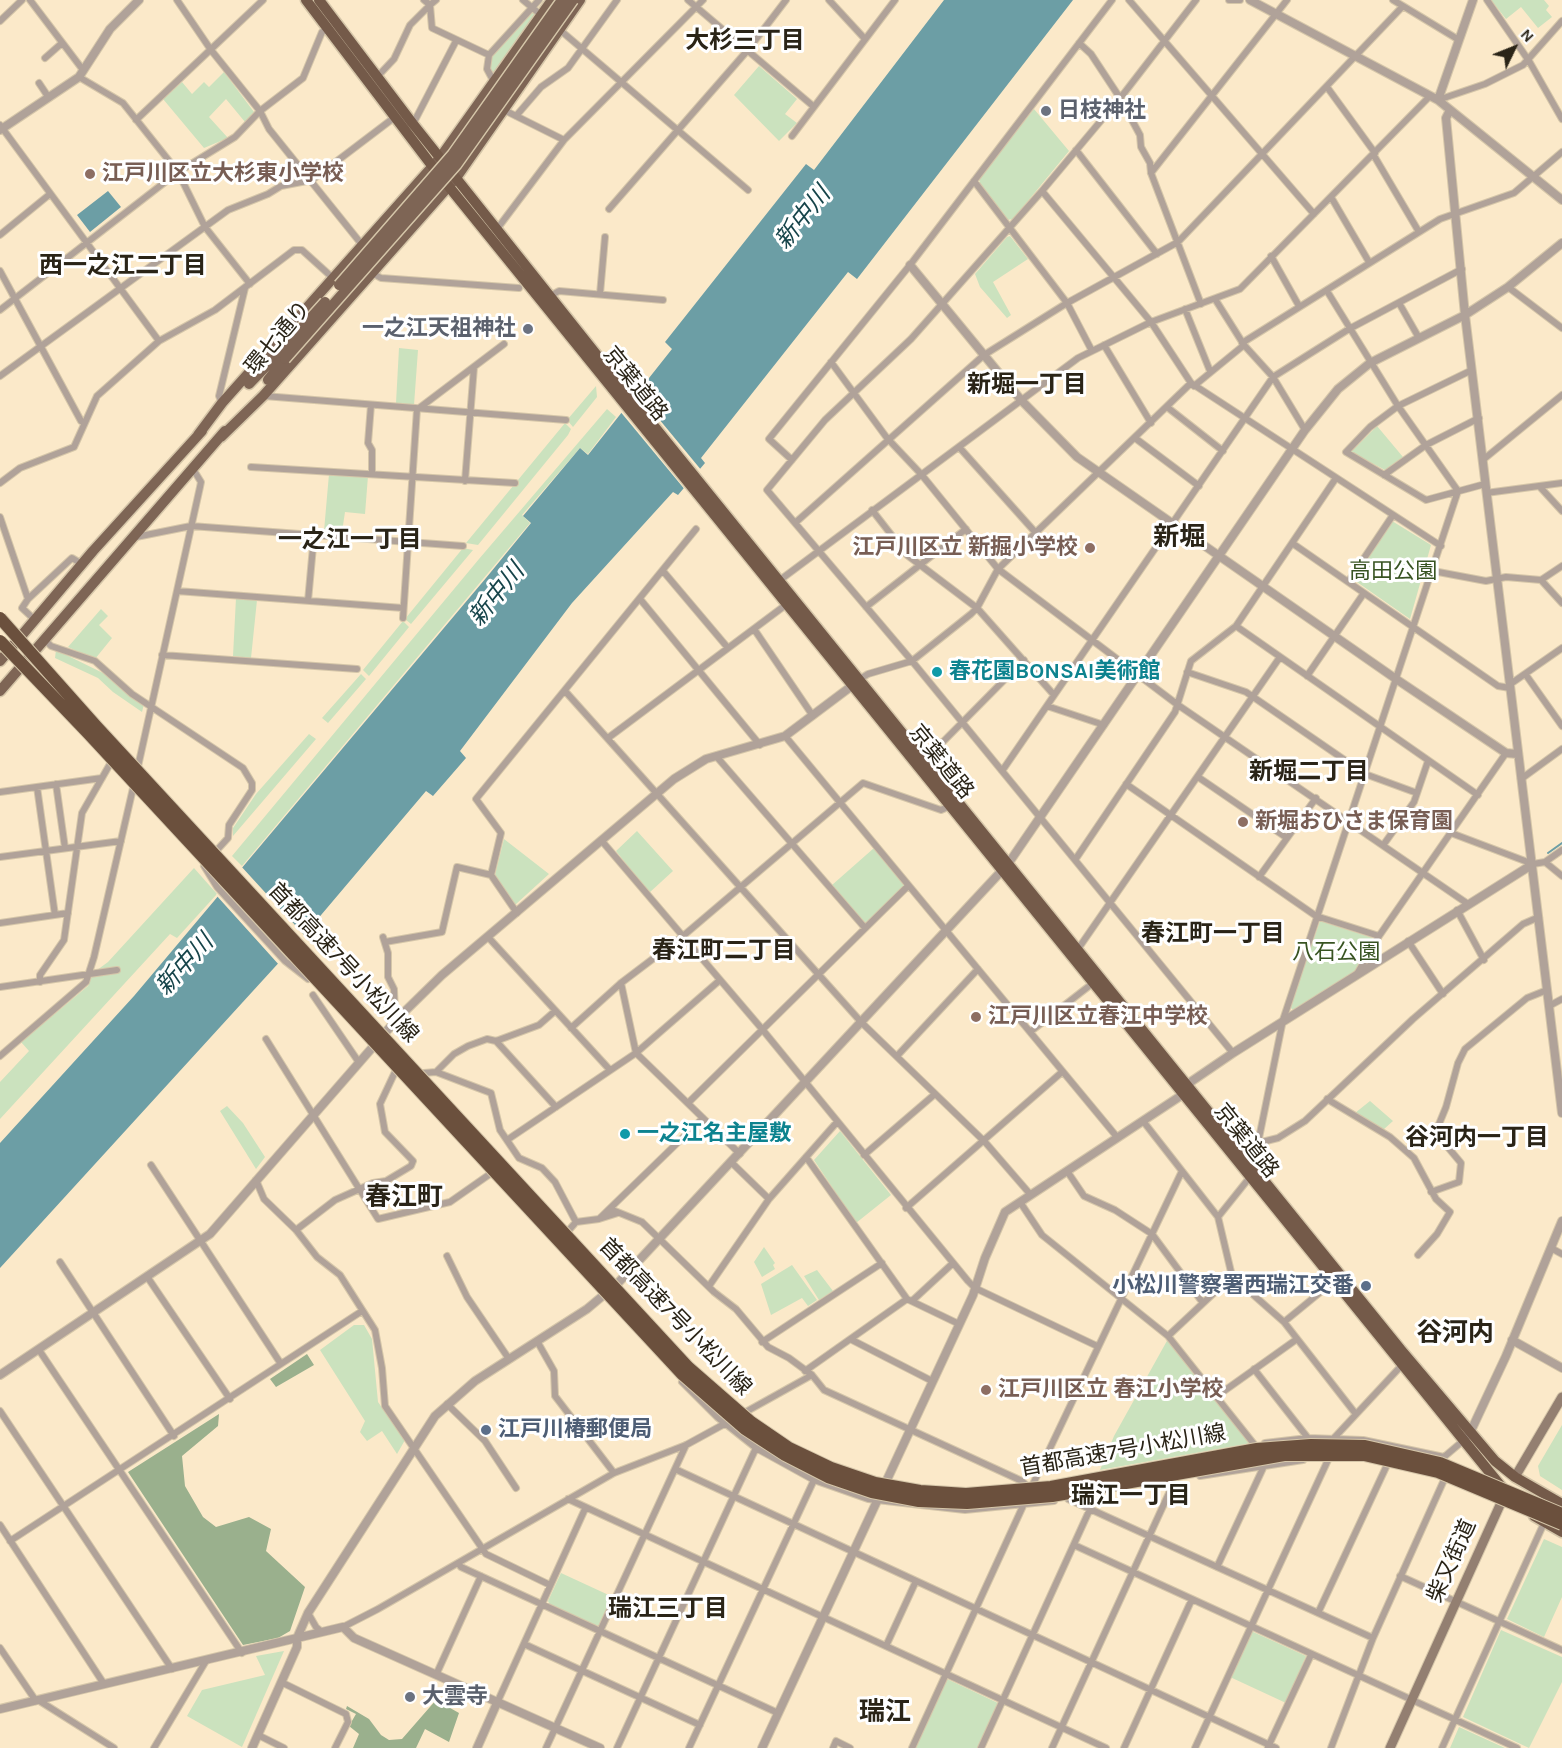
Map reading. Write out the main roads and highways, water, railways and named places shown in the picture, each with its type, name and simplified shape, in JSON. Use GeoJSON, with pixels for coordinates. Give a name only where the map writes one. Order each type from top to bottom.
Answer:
{"type":"FeatureCollection","features":[{"type":"Feature","properties":{"kind":"highway","name":"京葉道路"},"geometry":{"type":"LineString","coordinates":[[306,0],[395,117],[452,182],[703,492],[787,603],[925,760],[1093,983],[1244,1153],[1467,1437],[1506,1492],[1544,1523],[1562,1532]]}},
{"type":"Feature","properties":{"kind":"highway","name":"京葉道路"},"geometry":{"type":"LineString","coordinates":[[323,2],[413,124],[436,163]]}},
{"type":"Feature","properties":{"kind":"highway","name":"京葉道路"},"geometry":{"type":"LineString","coordinates":[[452,182],[497,229],[614,382]]}},
{"type":"Feature","properties":{"kind":"highway","name":"京葉道路"},"geometry":{"type":"LineString","coordinates":[[703,492],[780,580],[950,806],[1078,949],[1250,1177],[1402,1365],[1467,1437],[1515,1477],[1562,1504]]}},
{"type":"Feature","properties":{"kind":"highway","name":"首都高速7号小松川線"},"geometry":{"type":"LineString","coordinates":[[0,618],[104,735],[682,1360],[730,1405],[789,1448],[831,1468],[875,1483],[920,1491],[966,1494],[1060,1485],[1257,1449],[1311,1445],[1365,1446],[1440,1462],[1562,1514]]}},
{"type":"Feature","properties":{"kind":"highway","name":"首都高速7号小松川線"},"geometry":{"type":"LineString","coordinates":[[0,641],[676,1367],[745,1429],[785,1455],[828,1477],[872,1491],[919,1500],[967,1503],[1052,1496],[1276,1456],[1311,1453],[1364,1455],[1438,1472],[1562,1524]]}},
{"type":"Feature","properties":{"kind":"main road"},"geometry":{"type":"LineString","coordinates":[[198,435],[222,403],[436,163],[494,82],[537,12],[552,0]]}},
{"type":"Feature","properties":{"kind":"main road","name":"環七通り"},"geometry":{"type":"LineString","coordinates":[[0,691],[221,436],[282,356],[442,168],[562,0]]}},
{"type":"Feature","properties":{"kind":"main road","name":"環七通り"},"geometry":{"type":"LineString","coordinates":[[2,654],[22,635],[82,564],[198,435],[282,356],[456,165],[573,0]]}},
{"type":"Feature","properties":{"kind":"main road"},"geometry":{"type":"LineString","coordinates":[[221,436],[263,396],[452,182],[580,0]]}},
{"type":"Feature","properties":{"kind":"main road","name":"柴又街道"},"geometry":{"type":"LineString","coordinates":[[1390,1748],[1506,1492],[1562,1396]]}},
{"type":"Feature","properties":{"kind":"water","name":"新中川"},"geometry":{"type":"Polygon","coordinates":[[[944,0],[1073,0],[857,279],[848,272],[701,458],[705,463],[678,495],[673,492],[572,603],[460,751],[466,758],[433,796],[426,791],[305,934],[0,1268],[0,1143],[134,996],[486,578],[531,523],[523,516],[580,448],[588,455],[672,349],[665,342],[806,164],[814,170],[944,0]]]}},
{"type":"Feature","properties":{"kind":"water"},"geometry":{"type":"Polygon","coordinates":[[[108,191],[121,207],[90,232],[77,215],[108,191]]]}},
{"type":"Feature","properties":{"kind":"waterway"},"geometry":{"type":"LineString","coordinates":[[1548,853],[1562,843]]}},
{"type":"Feature","properties":{"kind":"place","name":"日枝神社"},"geometry":{"type":"Point","coordinates":[1046,111]}},
{"type":"Feature","properties":{"kind":"place","name":"江戸川区立大杉東小学校"},"geometry":{"type":"Point","coordinates":[90,174]}},
{"type":"Feature","properties":{"kind":"place","name":"一之江天祖神社"},"geometry":{"type":"Point","coordinates":[528,329]}},
{"type":"Feature","properties":{"kind":"place","name":"江戸川区立 新掘小学校"},"geometry":{"type":"Point","coordinates":[1090,548]}},
{"type":"Feature","properties":{"kind":"place","name":"春花園BONSAI美術館"},"geometry":{"type":"Point","coordinates":[937,672]}},
{"type":"Feature","properties":{"kind":"place","name":"新堀おひさま保育園"},"geometry":{"type":"Point","coordinates":[1243,822]}},
{"type":"Feature","properties":{"kind":"place","name":"江戸川区立春江中学校"},"geometry":{"type":"Point","coordinates":[976,1017]}},
{"type":"Feature","properties":{"kind":"place","name":"一之江名主屋敷"},"geometry":{"type":"Point","coordinates":[625,1134]}},
{"type":"Feature","properties":{"kind":"place","name":"小松川警察署西瑞江交番"},"geometry":{"type":"Point","coordinates":[1366,1286]}},
{"type":"Feature","properties":{"kind":"place","name":"江戸川区立 春江小学校"},"geometry":{"type":"Point","coordinates":[986,1390]}},
{"type":"Feature","properties":{"kind":"place","name":"江戸川椿郵便局"},"geometry":{"type":"Point","coordinates":[486,1430]}},
{"type":"Feature","properties":{"kind":"place","name":"大雲寺"},"geometry":{"type":"Point","coordinates":[410,1697]}},
{"type":"Feature","properties":{"kind":"district","name":"大杉三丁目"},"geometry":{"type":"Point","coordinates":[745,41]}},
{"type":"Feature","properties":{"kind":"district","name":"西一之江二丁目"},"geometry":{"type":"Point","coordinates":[123,266]}},
{"type":"Feature","properties":{"kind":"district","name":"新堀一丁目"},"geometry":{"type":"Point","coordinates":[1027,385]}},
{"type":"Feature","properties":{"kind":"district","name":"新堀"},"geometry":{"type":"Point","coordinates":[1179,538]}},
{"type":"Feature","properties":{"kind":"district","name":"一之江一丁目"},"geometry":{"type":"Point","coordinates":[350,540]}},
{"type":"Feature","properties":{"kind":"district","name":"新堀二丁目"},"geometry":{"type":"Point","coordinates":[1309,772]}},
{"type":"Feature","properties":{"kind":"district","name":"春江町一丁目"},"geometry":{"type":"Point","coordinates":[1213,934]}},
{"type":"Feature","properties":{"kind":"district","name":"春江町二丁目"},"geometry":{"type":"Point","coordinates":[724,951]}},
{"type":"Feature","properties":{"kind":"district","name":"谷河内一丁目"},"geometry":{"type":"Point","coordinates":[1477,1138]}},
{"type":"Feature","properties":{"kind":"district","name":"春江町"},"geometry":{"type":"Point","coordinates":[404,1198]}},
{"type":"Feature","properties":{"kind":"district","name":"谷河内"},"geometry":{"type":"Point","coordinates":[1455,1334]}},
{"type":"Feature","properties":{"kind":"district","name":"瑞江一丁目"},"geometry":{"type":"Point","coordinates":[1131,1496]}},
{"type":"Feature","properties":{"kind":"district","name":"瑞江三丁目"},"geometry":{"type":"Point","coordinates":[668,1609]}},
{"type":"Feature","properties":{"kind":"district","name":"瑞江"},"geometry":{"type":"Point","coordinates":[885,1713]}},
{"type":"Feature","properties":{"kind":"park label","name":"高田公園"},"geometry":{"type":"Point","coordinates":[1393,572]}},
{"type":"Feature","properties":{"kind":"park label","name":"八石公園"},"geometry":{"type":"Point","coordinates":[1336,953]}}]}
